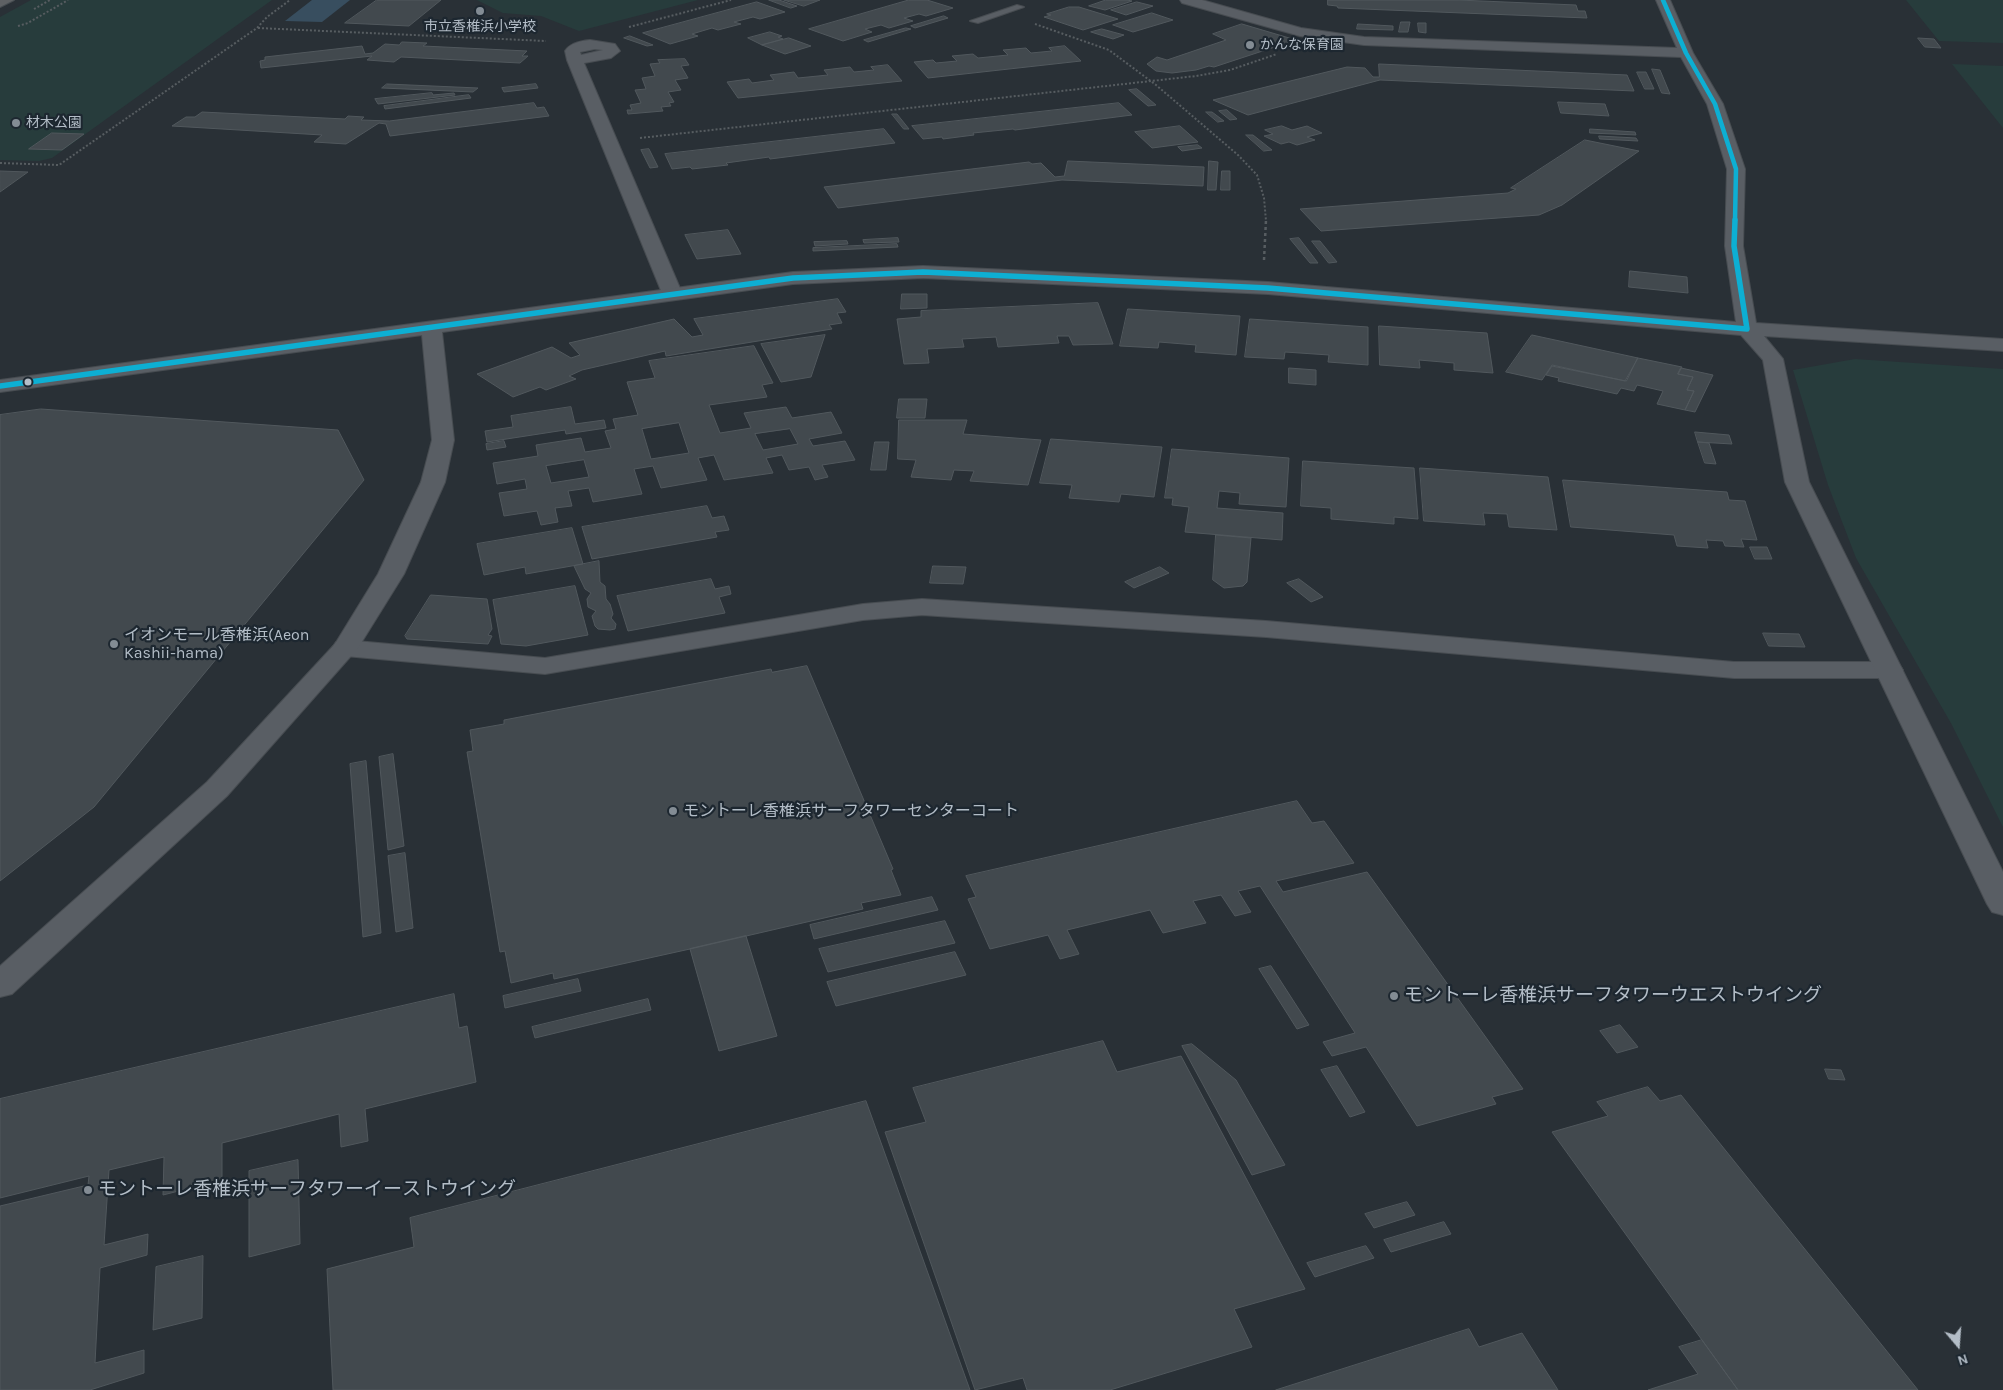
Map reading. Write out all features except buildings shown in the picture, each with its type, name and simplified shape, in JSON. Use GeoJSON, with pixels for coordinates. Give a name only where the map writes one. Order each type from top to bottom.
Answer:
{"type":"FeatureCollection","features":[{"type":"Feature","properties":{"kind":"highway"},"geometry":{"type":"LineString","coordinates":[[0,3],[6,0]]}},
{"type":"Feature","properties":{"kind":"street"},"geometry":{"type":"LineString","coordinates":[[1186,0],[1300,32],[1364,40],[1686,53]]}},
{"type":"Feature","properties":{"kind":"street"},"geometry":{"type":"LineString","coordinates":[[1663,0],[1686,53],[1715,104],[1736,169],[1734,246],[1747,329],[1773,359],[1798,482],[2003,904]]}},
{"type":"Feature","properties":{"kind":"street"},"geometry":{"type":"LineString","coordinates":[[597,45],[610,47],[613,51],[606,55],[575,54],[609,142],[672,293]]}},
{"type":"Feature","properties":{"kind":"street"},"geometry":{"type":"LineString","coordinates":[[0,386],[792,278],[923,272],[1268,288],[1747,329],[2003,344]]}},
{"type":"Feature","properties":{"kind":"street"},"geometry":{"type":"LineString","coordinates":[[0,986],[217,789],[345,648],[391,574],[433,482],[443,440],[432,328]]}},
{"type":"Feature","properties":{"kind":"street"},"geometry":{"type":"LineString","coordinates":[[345,648],[545,666],[863,612],[922,607],[1266,629],[1734,670],[1889,670]]}},
{"type":"Feature","properties":{"kind":"lane"},"geometry":{"type":"LineString","coordinates":[[975,20],[1020,7]]}},
{"type":"Feature","properties":{"kind":"path"},"geometry":{"type":"LineString","coordinates":[[34,9],[50,0]]}},
{"type":"Feature","properties":{"kind":"path"},"geometry":{"type":"LineString","coordinates":[[13,27],[28,23],[68,0]]}},
{"type":"Feature","properties":{"kind":"path"},"geometry":{"type":"LineString","coordinates":[[0,163],[59,165],[257,28],[267,17],[290,0]]}},
{"type":"Feature","properties":{"kind":"path"},"geometry":{"type":"LineString","coordinates":[[597,45],[606,34],[730,0]]}},
{"type":"Feature","properties":{"kind":"path"},"geometry":{"type":"LineString","coordinates":[[1000,13],[1109,50],[1151,81],[1238,155],[1257,175],[1264,198],[1266,219],[1263,252],[1268,288]]}},
{"type":"Feature","properties":{"kind":"path"},"geometry":{"type":"LineString","coordinates":[[257,28],[552,41],[575,54]]}},
{"type":"Feature","properties":{"kind":"path"},"geometry":{"type":"LineString","coordinates":[[609,142],[1196,76],[1230,70],[1323,35]]}},
{"type":"Feature","properties":{"kind":"green space"},"geometry":{"type":"Polygon","coordinates":[[[31,0],[272,0],[52,158],[39,161],[0,160],[0,17],[31,0]]]}},
{"type":"Feature","properties":{"kind":"green space"},"geometry":{"type":"Polygon","coordinates":[[[477,0],[698,0],[579,31],[541,16],[503,13],[477,0]]]}},
{"type":"Feature","properties":{"kind":"green space"},"geometry":{"type":"Polygon","coordinates":[[[1906,0],[2003,0],[2003,43],[1939,41],[1906,0]]]}},
{"type":"Feature","properties":{"kind":"green space"},"geometry":{"type":"Polygon","coordinates":[[[1952,64],[2003,66],[2003,128],[1952,64]]]}},
{"type":"Feature","properties":{"kind":"green space"},"geometry":{"type":"Polygon","coordinates":[[[1855,359],[2003,369],[2003,827],[1952,725],[1856,558],[1828,485],[1793,370],[1855,359]]]}},
{"type":"Feature","properties":{"kind":"water"},"geometry":{"type":"Polygon","coordinates":[[[312,0],[350,0],[322,22],[285,21],[312,0]]]}},
{"type":"Feature","properties":{"kind":"transit line"},"geometry":{"type":"LineString","coordinates":[[0,386],[793,278],[923,272],[1268,288],[1747,329],[1734,246],[1736,169],[1715,104],[1686,53],[1663,0]]}},
{"type":"Feature","properties":{"kind":"place","name":"市立香椎浜小学校"},"geometry":{"type":"Point","coordinates":[480,11]}},
{"type":"Feature","properties":{"kind":"place","name":"かんな保育園"},"geometry":{"type":"Point","coordinates":[1250,45]}},
{"type":"Feature","properties":{"kind":"place","name":"材木公園"},"geometry":{"type":"Point","coordinates":[16,123]}},
{"type":"Feature","properties":{"kind":"place","name":"イオンモール香椎浜(Aeon Kashii-hama)"},"geometry":{"type":"Point","coordinates":[114,644]}},
{"type":"Feature","properties":{"kind":"place","name":"モントーレ香椎浜サーフタワーセンターコート"},"geometry":{"type":"Point","coordinates":[673,811]}},
{"type":"Feature","properties":{"kind":"place","name":"モントーレ香椎浜サーフタワーウエストウイング"},"geometry":{"type":"Point","coordinates":[1394,996]}},
{"type":"Feature","properties":{"kind":"place","name":"モントーレ香椎浜サーフタワーイーストウイング"},"geometry":{"type":"Point","coordinates":[88,1190]}}]}
